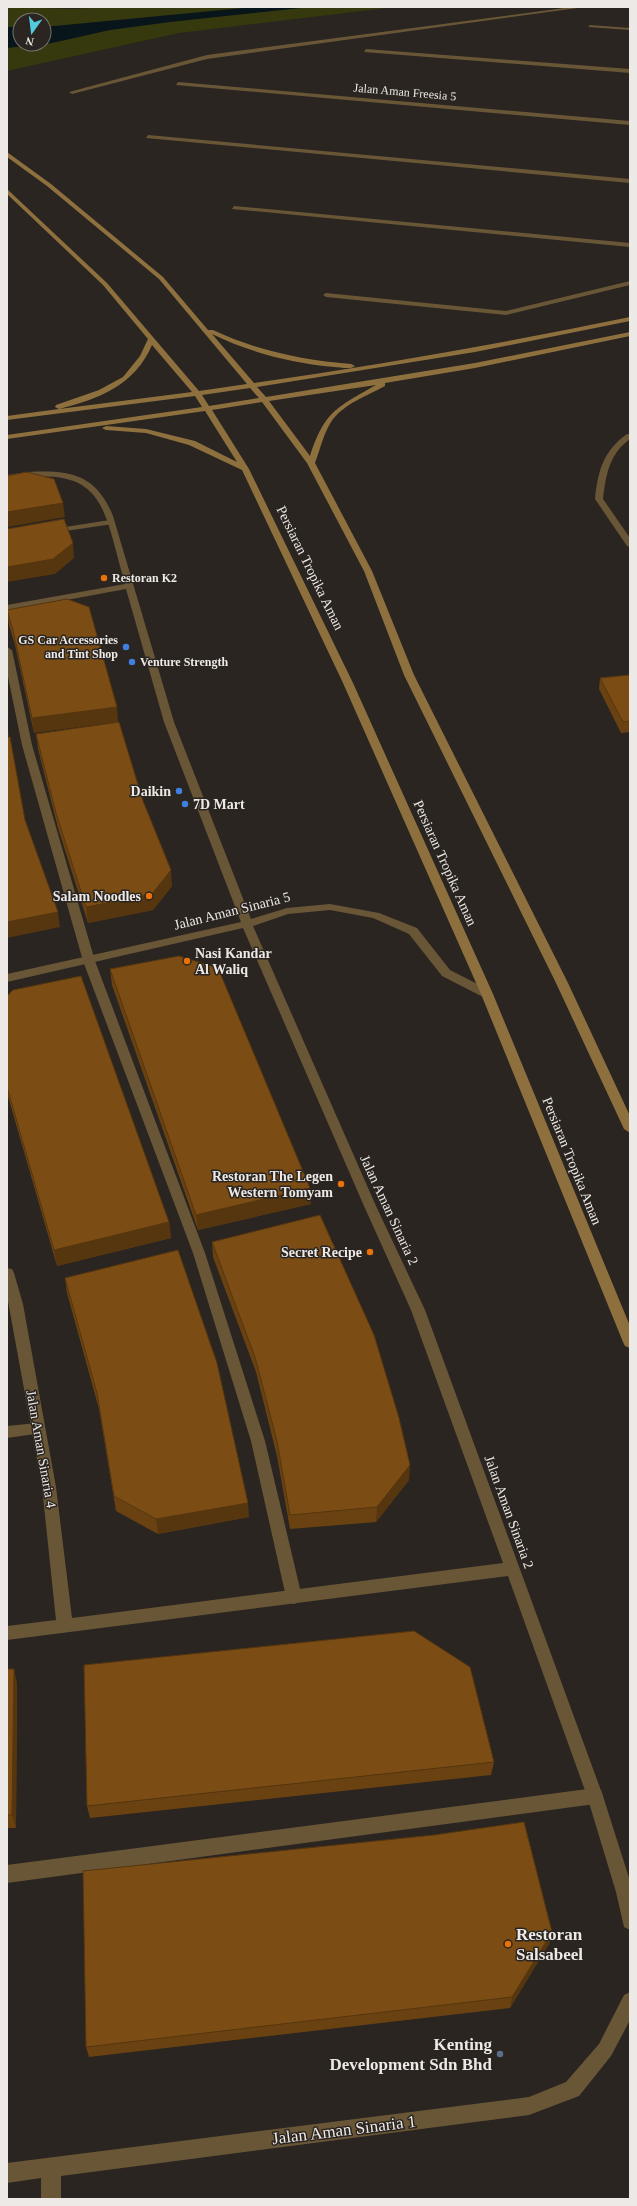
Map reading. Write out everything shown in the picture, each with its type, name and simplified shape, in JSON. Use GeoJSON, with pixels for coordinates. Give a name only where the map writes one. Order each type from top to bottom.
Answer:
{"type":"FeatureCollection","features":[{"type":"Feature","properties":{"kind":"main road"},"geometry":{"type":"LineString","coordinates":[[7,154],[48,184],[161,278],[265,400],[311,463],[368,571],[409,675],[562,983],[630,1129]]}},
{"type":"Feature","properties":{"kind":"main road","name":"Persiaran Tropika Aman"},"geometry":{"type":"LineString","coordinates":[[7,191],[105,284],[198,394],[245,469],[348,683],[487,994],[630,1342]]}},
{"type":"Feature","properties":{"kind":"main road"},"geometry":{"type":"LineString","coordinates":[[7,418],[254,387],[520,342],[630,318]]}},
{"type":"Feature","properties":{"kind":"main road"},"geometry":{"type":"LineString","coordinates":[[201,326],[242,346],[266,354],[318,364],[372,368]]}},
{"type":"Feature","properties":{"kind":"main road"},"geometry":{"type":"LineString","coordinates":[[7,437],[386,382],[487,364],[630,334]]}},
{"type":"Feature","properties":{"kind":"main road"},"geometry":{"type":"LineString","coordinates":[[43,414],[103,392],[123,382],[146,354],[151,340]]}},
{"type":"Feature","properties":{"kind":"main road"},"geometry":{"type":"LineString","coordinates":[[311,463],[322,434],[331,417],[345,405],[386,382]]}},
{"type":"Feature","properties":{"kind":"main road"},"geometry":{"type":"LineString","coordinates":[[58,429],[125,428],[169,436],[192,443],[245,469]]}},
{"type":"Feature","properties":{"kind":"street"},"geometry":{"type":"LineString","coordinates":[[72,92],[207,57],[583,7]]}},
{"type":"Feature","properties":{"kind":"street"},"geometry":{"type":"LineString","coordinates":[[590,26],[630,29]]}},
{"type":"Feature","properties":{"kind":"street"},"geometry":{"type":"LineString","coordinates":[[366,51],[630,71]]}},
{"type":"Feature","properties":{"kind":"street","name":"Jalan Aman Freesia 5"},"geometry":{"type":"LineString","coordinates":[[178,84],[630,123]]}},
{"type":"Feature","properties":{"kind":"street"},"geometry":{"type":"LineString","coordinates":[[148,137],[630,181]]}},
{"type":"Feature","properties":{"kind":"street"},"geometry":{"type":"LineString","coordinates":[[234,208],[630,245]]}},
{"type":"Feature","properties":{"kind":"street"},"geometry":{"type":"LineString","coordinates":[[326,295],[506,313],[630,283]]}},
{"type":"Feature","properties":{"kind":"street"},"geometry":{"type":"LineString","coordinates":[[630,436],[619,442],[610,452],[602,472],[599,499],[630,544]]}},
{"type":"Feature","properties":{"kind":"street","name":"Jalan Aman Sinaria 2"},"geometry":{"type":"LineString","coordinates":[[7,477],[48,474],[86,483],[101,498],[109,519],[169,722],[247,924],[320,1093],[418,1310],[595,1796],[625,1892],[630,1921]]}},
{"type":"Feature","properties":{"kind":"street"},"geometry":{"type":"LineString","coordinates":[[46,532],[109,519]]}},
{"type":"Feature","properties":{"kind":"street"},"geometry":{"type":"LineString","coordinates":[[7,608],[128,586]]}},
{"type":"Feature","properties":{"kind":"street"},"geometry":{"type":"LineString","coordinates":[[7,650],[27,745],[90,961],[199,1254],[258,1441],[294,1597]]}},
{"type":"Feature","properties":{"kind":"street","name":"Jalan Aman Sinaria 5"},"geometry":{"type":"LineString","coordinates":[[7,978],[90,961],[247,924],[287,911],[330,907],[375,915],[413,931],[446,973],[487,994]]}},
{"type":"Feature","properties":{"kind":"street","name":"Jalan Aman Sinaria 4"},"geometry":{"type":"LineString","coordinates":[[7,1273],[16,1304],[37,1429],[49,1487],[64,1627]]}},
{"type":"Feature","properties":{"kind":"street"},"geometry":{"type":"LineString","coordinates":[[7,1432],[37,1429]]}},
{"type":"Feature","properties":{"kind":"street"},"geometry":{"type":"LineString","coordinates":[[7,1632],[64,1627],[513,1569]]}},
{"type":"Feature","properties":{"kind":"street"},"geometry":{"type":"LineString","coordinates":[[7,1874],[595,1796]]}},
{"type":"Feature","properties":{"kind":"street","name":"Jalan Aman Sinaria 1"},"geometry":{"type":"LineString","coordinates":[[7,2173],[529,2106],[572,2089],[605,2050],[630,2001]]}},
{"type":"Feature","properties":{"kind":"street"},"geometry":{"type":"LineString","coordinates":[[51,2167],[51,2199]]}},
{"type":"Feature","properties":{"kind":"shaded area"},"geometry":{"type":"Polygon","coordinates":[[[7,7],[74,9],[101,7],[395,7],[179,33],[7,71],[7,7]]]}},
{"type":"Feature","properties":{"kind":"shaded area"},"geometry":{"type":"Polygon","coordinates":[[[254,7],[310,7],[170,22],[110,30],[52,43],[52,26],[254,7]]]}},
{"type":"Feature","properties":{"kind":"shaded area"},"geometry":{"type":"Polygon","coordinates":[[[7,27],[12,27],[12,47],[7,48],[7,27]]]}},
{"type":"Feature","properties":{"kind":"building"},"geometry":{"type":"Polygon","coordinates":[[[27,472],[54,479],[63,503],[7,512],[7,476],[27,472]]]}},
{"type":"Feature","properties":{"kind":"building"},"geometry":{"type":"Polygon","coordinates":[[[64,519],[73,543],[53,559],[7,567],[7,529],[64,519]]]}},
{"type":"Feature","properties":{"kind":"building"},"geometry":{"type":"Polygon","coordinates":[[[67,599],[89,607],[117,707],[32,718],[13,630],[7,610],[67,599]]]}},
{"type":"Feature","properties":{"kind":"building"},"geometry":{"type":"Polygon","coordinates":[[[630,675],[630,721],[623,722],[600,678],[630,675]]]}},
{"type":"Feature","properties":{"kind":"building"},"geometry":{"type":"Polygon","coordinates":[[[119,722],[143,801],[171,870],[152,894],[86,907],[56,813],[36,734],[119,722]]]}},
{"type":"Feature","properties":{"kind":"building"},"geometry":{"type":"Polygon","coordinates":[[[7,737],[10,737],[25,820],[58,912],[7,922],[7,737]]]}},
{"type":"Feature","properties":{"kind":"building"},"geometry":{"type":"Polygon","coordinates":[[[179,956],[218,968],[310,1188],[196,1215],[110,969],[179,956]]]}},
{"type":"Feature","properties":{"kind":"building"},"geometry":{"type":"Polygon","coordinates":[[[81,976],[169,1222],[54,1250],[7,1087],[7,996],[13,990],[81,976]]]}},
{"type":"Feature","properties":{"kind":"building"},"geometry":{"type":"Polygon","coordinates":[[[320,1215],[374,1335],[399,1418],[410,1465],[377,1507],[290,1515],[277,1441],[255,1357],[212,1242],[320,1215]]]}},
{"type":"Feature","properties":{"kind":"building"},"geometry":{"type":"Polygon","coordinates":[[[178,1250],[217,1363],[248,1503],[156,1519],[114,1496],[97,1393],[65,1278],[178,1250]]]}},
{"type":"Feature","properties":{"kind":"building"},"geometry":{"type":"Polygon","coordinates":[[[414,1631],[470,1667],[494,1762],[87,1806],[84,1665],[414,1631]]]}},
{"type":"Feature","properties":{"kind":"building"},"geometry":{"type":"Polygon","coordinates":[[[7,1669],[14,1669],[12,1815],[7,1815],[7,1669]]]}},
{"type":"Feature","properties":{"kind":"building"},"geometry":{"type":"Polygon","coordinates":[[[524,1822],[552,1932],[512,1997],[86,2047],[83,1871],[434,1835],[524,1822]]]}},
{"type":"Feature","properties":{"kind":"place","name":"Restoran K2"},"geometry":{"type":"Point","coordinates":[104,578]}},
{"type":"Feature","properties":{"kind":"place","name":"GS Car Accessories and Tint Shop"},"geometry":{"type":"Point","coordinates":[126,647]}},
{"type":"Feature","properties":{"kind":"place","name":"Venture Strength"},"geometry":{"type":"Point","coordinates":[132,662]}},
{"type":"Feature","properties":{"kind":"place","name":"Daikin"},"geometry":{"type":"Point","coordinates":[179,791]}},
{"type":"Feature","properties":{"kind":"place","name":"7D Mart"},"geometry":{"type":"Point","coordinates":[185,804]}},
{"type":"Feature","properties":{"kind":"place","name":"Salam Noodles"},"geometry":{"type":"Point","coordinates":[149,896]}},
{"type":"Feature","properties":{"kind":"place","name":"Nasi Kandar Al Waliq"},"geometry":{"type":"Point","coordinates":[187,961]}},
{"type":"Feature","properties":{"kind":"place","name":"Restoran The Legen Western Tomyam"},"geometry":{"type":"Point","coordinates":[341,1184]}},
{"type":"Feature","properties":{"kind":"place","name":"Secret Recipe"},"geometry":{"type":"Point","coordinates":[370,1252]}},
{"type":"Feature","properties":{"kind":"place","name":"Restoran Salsabeel"},"geometry":{"type":"Point","coordinates":[508,1944]}},
{"type":"Feature","properties":{"kind":"place","name":"Kenting Development Sdn Bhd"},"geometry":{"type":"Point","coordinates":[500,2054]}}]}
